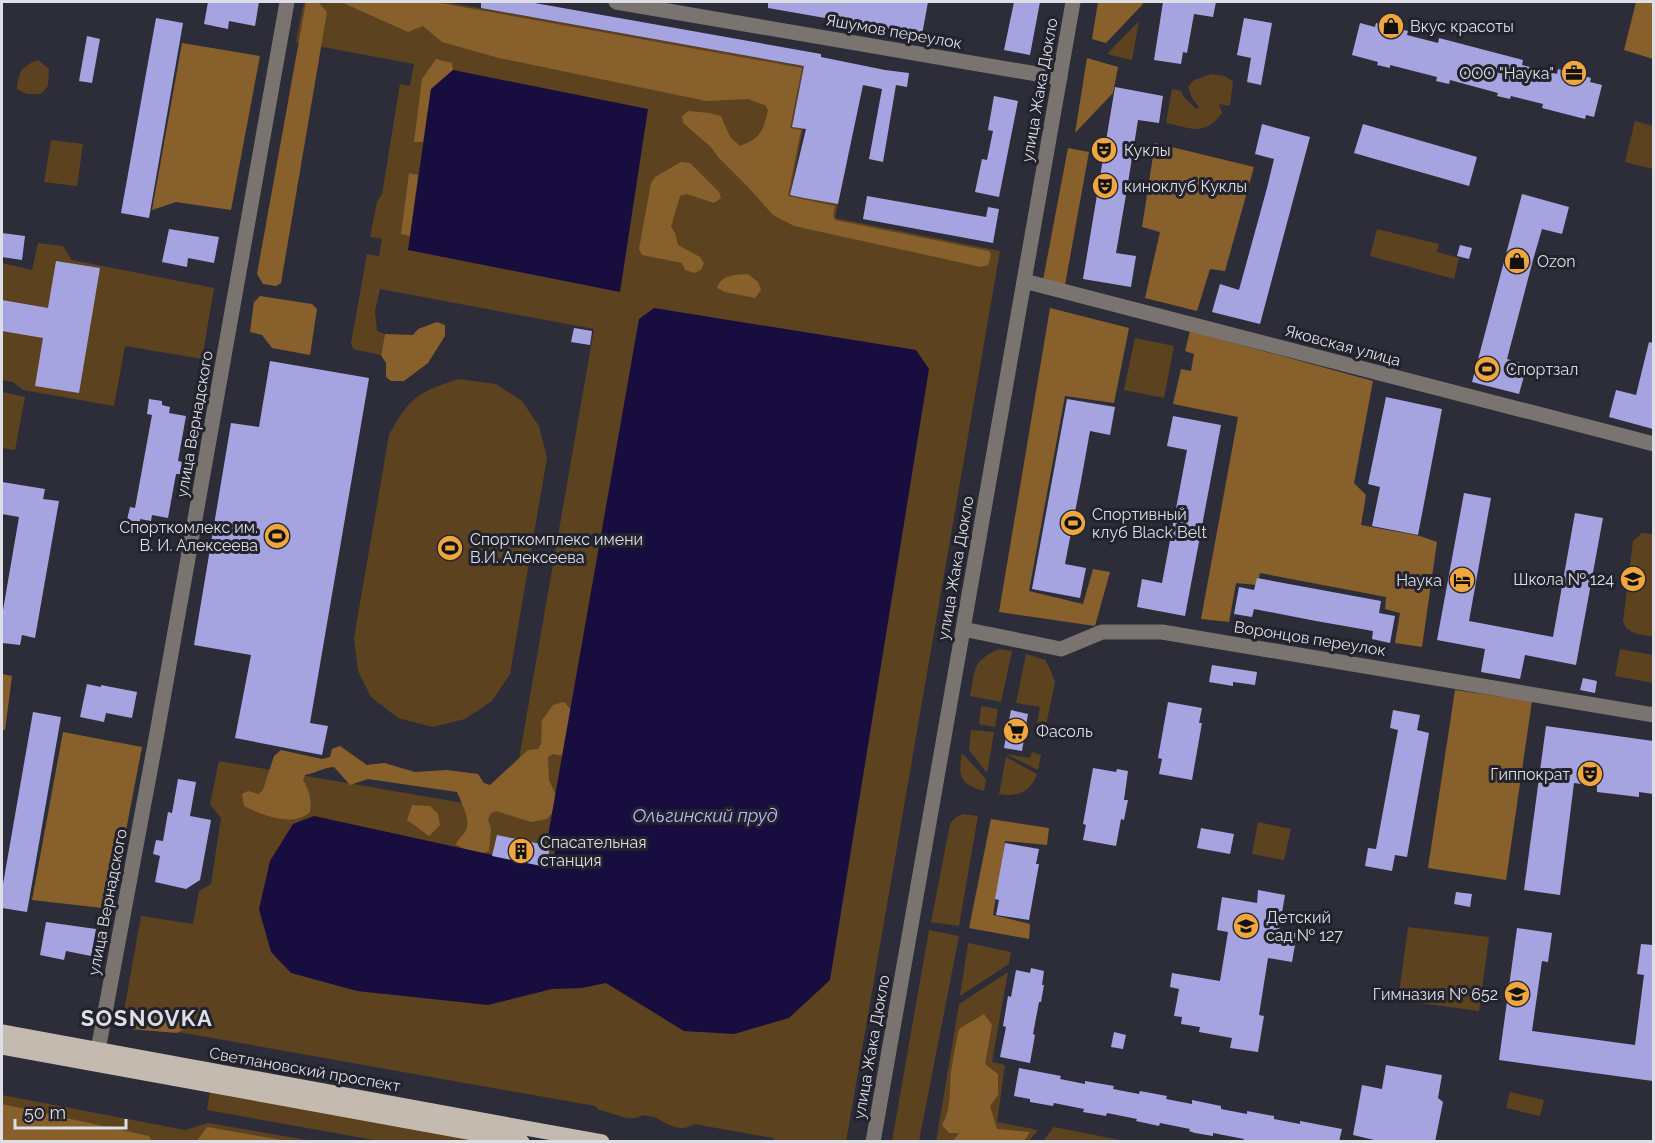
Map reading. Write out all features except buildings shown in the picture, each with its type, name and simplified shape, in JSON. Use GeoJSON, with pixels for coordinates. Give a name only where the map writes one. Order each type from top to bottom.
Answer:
{"type":"FeatureCollection","features":[{"type":"Feature","properties":{"kind":"main road","name":"Светлановский проспект"},"geometry":{"type":"LineString","coordinates":[[2,1032],[97,1057],[522,1142]]}},
{"type":"Feature","properties":{"kind":"main road","name":"Светлановский проспект"},"geometry":{"type":"LineString","coordinates":[[2,1047],[97,1057],[602,1142]]}},
{"type":"Feature","properties":{"kind":"street","name":"улица Вернадского"},"geometry":{"type":"LineString","coordinates":[[97,1057],[287,2]]}},
{"type":"Feature","properties":{"kind":"street","name":"Яшумов переулок"},"geometry":{"type":"LineString","coordinates":[[616,2],[1060,78]]}},
{"type":"Feature","properties":{"kind":"street","name":"улица Жака Дюкло"},"geometry":{"type":"LineString","coordinates":[[873,1142],[1073,2]]}},
{"type":"Feature","properties":{"kind":"street","name":"Яковская улица"},"geometry":{"type":"LineString","coordinates":[[1024,281],[1653,444]]}},
{"type":"Feature","properties":{"kind":"street","name":"Воронцов переулок"},"geometry":{"type":"LineString","coordinates":[[963,629],[1061,649],[1102,632],[1162,632],[1653,715]]}},
{"type":"Feature","properties":{"kind":"shaded area"},"geometry":{"type":"Polygon","coordinates":[[[304,2],[446,2],[804,66],[792,126],[803,129],[790,195],[838,204],[835,218],[1000,251],[846,1142],[776,1141],[773,1138],[694,1124],[680,1128],[652,1116],[627,1118],[599,1110],[595,1106],[122,1022],[141,916],[193,924],[199,891],[211,884],[221,818],[210,804],[219,761],[510,811],[594,329],[380,289],[375,311],[377,331],[385,334],[381,355],[353,349],[351,343],[367,254],[379,256],[382,239],[370,237],[377,202],[382,194],[400,84],[410,86],[414,64],[296,42],[304,2]]]}},
{"type":"Feature","properties":{"kind":"shaded area"},"geometry":{"type":"Polygon","coordinates":[[[306,2],[318,2],[327,12],[281,283],[276,286],[263,284],[257,274],[306,2]]]}},
{"type":"Feature","properties":{"kind":"shaded area"},"geometry":{"type":"Polygon","coordinates":[[[341,2],[435,2],[802,68],[790,128],[801,130],[788,196],[835,206],[833,216],[835,220],[989,251],[991,255],[988,265],[981,267],[794,226],[773,215],[711,147],[683,123],[682,116],[688,111],[721,116],[730,137],[740,146],[753,140],[760,133],[768,110],[765,105],[748,99],[706,101],[499,58],[442,42],[423,26],[408,32],[341,2]]]}},
{"type":"Feature","properties":{"kind":"shaded area"},"geometry":{"type":"Polygon","coordinates":[[[1098,2],[1143,2],[1143,4],[1106,43],[1092,39],[1098,2]]]}},
{"type":"Feature","properties":{"kind":"shaded area"},"geometry":{"type":"Polygon","coordinates":[[[1636,2],[1653,2],[1653,59],[1624,50],[1636,2]]]}},
{"type":"Feature","properties":{"kind":"shaded area"},"geometry":{"type":"Polygon","coordinates":[[[1139,21],[1132,60],[1107,54],[1139,21]]]}},
{"type":"Feature","properties":{"kind":"shaded area"},"geometry":{"type":"Polygon","coordinates":[[[182,43],[260,56],[231,210],[176,202],[152,210],[182,43]]]}},
{"type":"Feature","properties":{"kind":"shaded area"},"geometry":{"type":"Polygon","coordinates":[[[1087,58],[1118,67],[1113,93],[1075,133],[1087,58]]]}},
{"type":"Feature","properties":{"kind":"shaded area"},"geometry":{"type":"Polygon","coordinates":[[[436,59],[452,63],[453,70],[431,89],[423,142],[414,142],[422,79],[436,59]]]}},
{"type":"Feature","properties":{"kind":"shaded area"},"geometry":{"type":"Polygon","coordinates":[[[38,60],[49,69],[48,86],[41,94],[27,94],[17,89],[18,78],[22,70],[38,60]]]}},
{"type":"Feature","properties":{"kind":"shaded area"},"geometry":{"type":"Polygon","coordinates":[[[1212,74],[1224,76],[1233,81],[1230,106],[1219,104],[1222,113],[1215,121],[1203,128],[1166,123],[1172,89],[1181,91],[1196,109],[1199,107],[1188,87],[1194,80],[1212,74]]]}},
{"type":"Feature","properties":{"kind":"shaded area"},"geometry":{"type":"Polygon","coordinates":[[[1635,121],[1653,126],[1653,169],[1625,162],[1635,121]]]}},
{"type":"Feature","properties":{"kind":"shaded area"},"geometry":{"type":"Polygon","coordinates":[[[51,140],[83,144],[77,186],[44,182],[51,140]]]}},
{"type":"Feature","properties":{"kind":"shaded area"},"geometry":{"type":"Polygon","coordinates":[[[1155,143],[1254,167],[1225,271],[1210,269],[1197,311],[1145,298],[1160,232],[1142,227],[1155,143]]]}},
{"type":"Feature","properties":{"kind":"shaded area"},"geometry":{"type":"Polygon","coordinates":[[[1068,148],[1089,152],[1065,285],[1043,280],[1068,148]]]}},
{"type":"Feature","properties":{"kind":"shaded area"},"geometry":{"type":"Polygon","coordinates":[[[681,162],[690,163],[719,192],[721,198],[714,203],[687,194],[680,196],[671,227],[678,245],[700,257],[704,263],[701,270],[694,273],[685,270],[682,263],[642,255],[639,249],[651,183],[655,177],[681,162]]]}},
{"type":"Feature","properties":{"kind":"shaded area"},"geometry":{"type":"Polygon","coordinates":[[[409,173],[418,175],[410,236],[401,234],[409,173]]]}},
{"type":"Feature","properties":{"kind":"shaded area"},"geometry":{"type":"Polygon","coordinates":[[[1377,229],[1439,244],[1437,252],[1459,258],[1454,279],[1370,256],[1377,229]]]}},
{"type":"Feature","properties":{"kind":"shaded area"},"geometry":{"type":"Polygon","coordinates":[[[38,243],[63,246],[72,260],[214,288],[202,359],[125,346],[114,406],[23,390],[13,382],[2,380],[2,263],[32,270],[38,243]]]}},
{"type":"Feature","properties":{"kind":"shaded area"},"geometry":{"type":"Polygon","coordinates":[[[748,274],[758,282],[761,290],[755,298],[725,292],[717,288],[719,283],[726,278],[748,274]]]}},
{"type":"Feature","properties":{"kind":"shaded area"},"geometry":{"type":"Polygon","coordinates":[[[260,296],[312,304],[317,309],[310,355],[272,348],[262,335],[250,332],[254,302],[260,296]]]}},
{"type":"Feature","properties":{"kind":"shaded area"},"geometry":{"type":"Polygon","coordinates":[[[1050,308],[1129,328],[1114,403],[1065,396],[1029,591],[1083,604],[1093,569],[1110,572],[1095,626],[999,612],[1050,308]]]}},
{"type":"Feature","properties":{"kind":"shaded area"},"geometry":{"type":"Polygon","coordinates":[[[437,322],[445,325],[445,336],[428,363],[404,381],[391,381],[386,377],[386,363],[381,355],[385,334],[413,335],[418,329],[437,322]]]}},
{"type":"Feature","properties":{"kind":"shaded area"},"geometry":{"type":"Polygon","coordinates":[[[1190,331],[1373,381],[1354,483],[1366,495],[1361,525],[1420,536],[1437,542],[1422,647],[1395,643],[1400,613],[1385,609],[1386,597],[1260,573],[1257,585],[1236,583],[1229,622],[1201,619],[1238,417],[1173,404],[1181,369],[1191,371],[1194,354],[1185,351],[1190,331]]]}},
{"type":"Feature","properties":{"kind":"shaded area"},"geometry":{"type":"Polygon","coordinates":[[[1135,338],[1174,346],[1164,398],[1124,390],[1135,338]]]}},
{"type":"Feature","properties":{"kind":"shaded area","name":"Спорткомплекс имени В.И. Алексеева"},"geometry":{"type":"Polygon","coordinates":[[[458,379],[496,384],[522,401],[539,426],[547,458],[510,674],[492,701],[465,719],[433,727],[398,718],[371,697],[358,671],[354,638],[389,435],[403,412],[416,398],[433,388],[458,379]]]}},
{"type":"Feature","properties":{"kind":"shaded area"},"geometry":{"type":"Polygon","coordinates":[[[2,392],[25,397],[15,450],[2,448],[2,392]]]}},
{"type":"Feature","properties":{"kind":"shaded area"},"geometry":{"type":"Polygon","coordinates":[[[1642,533],[1653,534],[1653,637],[1631,631],[1623,621],[1633,541],[1642,533]]]}},
{"type":"Feature","properties":{"kind":"shaded area"},"geometry":{"type":"Polygon","coordinates":[[[999,649],[1012,651],[1001,702],[970,696],[974,672],[979,662],[999,649]]]}},
{"type":"Feature","properties":{"kind":"shaded area"},"geometry":{"type":"Polygon","coordinates":[[[1620,649],[1653,655],[1653,683],[1615,676],[1620,649]]]}},
{"type":"Feature","properties":{"kind":"shaded area"},"geometry":{"type":"Polygon","coordinates":[[[1026,654],[1045,660],[1055,682],[1044,735],[1035,734],[1040,707],[1016,703],[1026,654]]]}},
{"type":"Feature","properties":{"kind":"shaded area"},"geometry":{"type":"Polygon","coordinates":[[[2,674],[12,676],[5,730],[2,730],[2,674]]]}},
{"type":"Feature","properties":{"kind":"shaded area"},"geometry":{"type":"Polygon","coordinates":[[[1455,690],[1532,701],[1506,880],[1428,868],[1455,690]]]}},
{"type":"Feature","properties":{"kind":"shaded area"},"geometry":{"type":"Polygon","coordinates":[[[564,702],[576,715],[570,757],[553,754],[548,757],[549,780],[556,795],[553,812],[547,819],[531,822],[496,811],[491,813],[488,819],[491,829],[489,851],[478,855],[456,845],[467,828],[466,812],[457,792],[368,779],[350,785],[334,767],[305,775],[303,780],[310,795],[311,808],[310,812],[303,817],[287,820],[259,813],[244,806],[242,794],[248,791],[259,794],[263,790],[274,756],[281,750],[322,759],[330,757],[332,749],[340,746],[367,765],[384,763],[415,772],[447,770],[478,774],[484,783],[490,785],[528,750],[538,749],[541,744],[542,720],[553,705],[564,702]]]}},
{"type":"Feature","properties":{"kind":"shaded area"},"geometry":{"type":"Polygon","coordinates":[[[981,706],[998,709],[995,727],[979,724],[981,706]]]}},
{"type":"Feature","properties":{"kind":"shaded area"},"geometry":{"type":"Polygon","coordinates":[[[971,730],[994,732],[987,773],[969,750],[971,730]]]}},
{"type":"Feature","properties":{"kind":"shaded area"},"geometry":{"type":"Polygon","coordinates":[[[63,732],[142,747],[111,909],[32,900],[63,732]]]}},
{"type":"Feature","properties":{"kind":"shaded area"},"geometry":{"type":"Polygon","coordinates":[[[1032,752],[1041,755],[1038,770],[1006,754],[1030,758],[1032,752]]]}},
{"type":"Feature","properties":{"kind":"shaded area"},"geometry":{"type":"Polygon","coordinates":[[[962,753],[986,779],[984,791],[970,785],[962,778],[960,768],[962,753]]]}},
{"type":"Feature","properties":{"kind":"shaded area"},"geometry":{"type":"Polygon","coordinates":[[[1006,757],[1037,774],[1031,786],[1017,794],[999,794],[1006,757]]]}},
{"type":"Feature","properties":{"kind":"shaded area"},"geometry":{"type":"Polygon","coordinates":[[[412,805],[430,806],[438,814],[440,825],[429,836],[407,820],[412,805]]]}},
{"type":"Feature","properties":{"kind":"shaded area"},"geometry":{"type":"Polygon","coordinates":[[[963,814],[978,816],[959,926],[931,922],[950,824],[963,814]]]}},
{"type":"Feature","properties":{"kind":"shaded area"},"geometry":{"type":"Polygon","coordinates":[[[991,819],[1049,828],[1047,845],[1005,841],[993,915],[1030,924],[1029,939],[969,928],[991,819]]]}},
{"type":"Feature","properties":{"kind":"shaded area"},"geometry":{"type":"Polygon","coordinates":[[[1258,822],[1291,829],[1284,860],[1252,854],[1258,822]]]}},
{"type":"Feature","properties":{"kind":"shaded area"},"geometry":{"type":"Polygon","coordinates":[[[1408,927],[1489,937],[1479,1011],[1398,1000],[1408,927]]]}},
{"type":"Feature","properties":{"kind":"shaded area"},"geometry":{"type":"Polygon","coordinates":[[[929,930],[959,936],[919,1141],[892,1141],[929,930]]]}},
{"type":"Feature","properties":{"kind":"shaded area"},"geometry":{"type":"Polygon","coordinates":[[[968,943],[1011,952],[1009,964],[960,996],[968,943]]]}},
{"type":"Feature","properties":{"kind":"shaded area"},"geometry":{"type":"Polygon","coordinates":[[[1008,972],[992,1062],[1005,1065],[997,1122],[1038,1130],[1029,1141],[936,1142],[959,1004],[1008,972]]]}},
{"type":"Feature","properties":{"kind":"shaded area"},"geometry":{"type":"Polygon","coordinates":[[[162,1008],[168,1009],[184,1029],[177,1033],[130,1029],[127,1022],[131,1019],[154,1013],[162,1008]]]}},
{"type":"Feature","properties":{"kind":"shaded area"},"geometry":{"type":"Polygon","coordinates":[[[984,1014],[992,1025],[985,1064],[998,1074],[998,1095],[990,1106],[997,1129],[1030,1132],[1024,1141],[953,1141],[959,1133],[949,1133],[942,1125],[949,1106],[951,1072],[959,1029],[984,1014]]]}},
{"type":"Feature","properties":{"kind":"shaded area"},"geometry":{"type":"Polygon","coordinates":[[[210,1090],[497,1141],[380,1141],[207,1110],[210,1090]]]}},
{"type":"Feature","properties":{"kind":"shaded area"},"geometry":{"type":"Polygon","coordinates":[[[1510,1092],[1544,1100],[1540,1116],[1506,1108],[1510,1092]]]}},
{"type":"Feature","properties":{"kind":"shaded area"},"geometry":{"type":"Polygon","coordinates":[[[2,1095],[185,1130],[208,1123],[313,1141],[2,1141],[2,1095]]]}},
{"type":"Feature","properties":{"kind":"shaded area"},"geometry":{"type":"Polygon","coordinates":[[[2,1104],[149,1136],[152,1141],[2,1141],[2,1104]]]}},
{"type":"Feature","properties":{"kind":"shaded area"},"geometry":{"type":"Polygon","coordinates":[[[207,1127],[287,1141],[197,1141],[207,1127]]]}},
{"type":"Feature","properties":{"kind":"shaded area"},"geometry":{"type":"Polygon","coordinates":[[[1054,1127],[1125,1141],[1043,1141],[1054,1127]]]}},
{"type":"Feature","properties":{"kind":"water"},"geometry":{"type":"Polygon","coordinates":[[[453,70],[648,109],[620,292],[408,250],[431,89],[453,70]]]}},
{"type":"Feature","properties":{"kind":"water","name":"Ольгинский пруд"},"geometry":{"type":"Polygon","coordinates":[[[654,308],[916,350],[929,369],[830,980],[789,1018],[734,1034],[684,1031],[606,983],[582,988],[552,989],[488,1005],[357,991],[291,973],[271,952],[259,909],[270,861],[293,824],[314,816],[552,868],[556,845],[548,836],[639,319],[654,308]]]}},
{"type":"Feature","properties":{"kind":"place","name":"Вкус красоты"},"geometry":{"type":"Point","coordinates":[1391,26]}},
{"type":"Feature","properties":{"kind":"place","name":"ООО \"Наука\""},"geometry":{"type":"Point","coordinates":[1574,73]}},
{"type":"Feature","properties":{"kind":"place","name":"Куклы"},"geometry":{"type":"Point","coordinates":[1104,150]}},
{"type":"Feature","properties":{"kind":"place","name":"киноклуб Куклы"},"geometry":{"type":"Point","coordinates":[1105,186]}},
{"type":"Feature","properties":{"kind":"place","name":"Ozon"},"geometry":{"type":"Point","coordinates":[1517,261]}},
{"type":"Feature","properties":{"kind":"place","name":"Спортзал"},"geometry":{"type":"Point","coordinates":[1487,369]}},
{"type":"Feature","properties":{"kind":"place","name":"Спортивный клуб Black Belt"},"geometry":{"type":"Point","coordinates":[1073,523]}},
{"type":"Feature","properties":{"kind":"place","name":"Спорткомлекс им. В. И. Алексеева"},"geometry":{"type":"Point","coordinates":[277,536]}},
{"type":"Feature","properties":{"kind":"place","name":"Спорткомплекс имени В.И. Алексеева"},"geometry":{"type":"Point","coordinates":[450,548]}},
{"type":"Feature","properties":{"kind":"place","name":"Школа № 124"},"geometry":{"type":"Point","coordinates":[1633,579]}},
{"type":"Feature","properties":{"kind":"place","name":"Наука"},"geometry":{"type":"Point","coordinates":[1462,580]}},
{"type":"Feature","properties":{"kind":"place","name":"Фасоль"},"geometry":{"type":"Point","coordinates":[1016,731]}},
{"type":"Feature","properties":{"kind":"place","name":"Гиппократ"},"geometry":{"type":"Point","coordinates":[1590,774]}},
{"type":"Feature","properties":{"kind":"place","name":"Спасательная станция"},"geometry":{"type":"Point","coordinates":[521,851]}},
{"type":"Feature","properties":{"kind":"place","name":"Детский сад № 127"},"geometry":{"type":"Point","coordinates":[1246,926]}},
{"type":"Feature","properties":{"kind":"place","name":"Гимназия № 652"},"geometry":{"type":"Point","coordinates":[1517,994]}},
{"type":"Feature","properties":{"kind":"district","name":"SOSNOVKA"},"geometry":{"type":"Point","coordinates":[147,1018]}}]}
